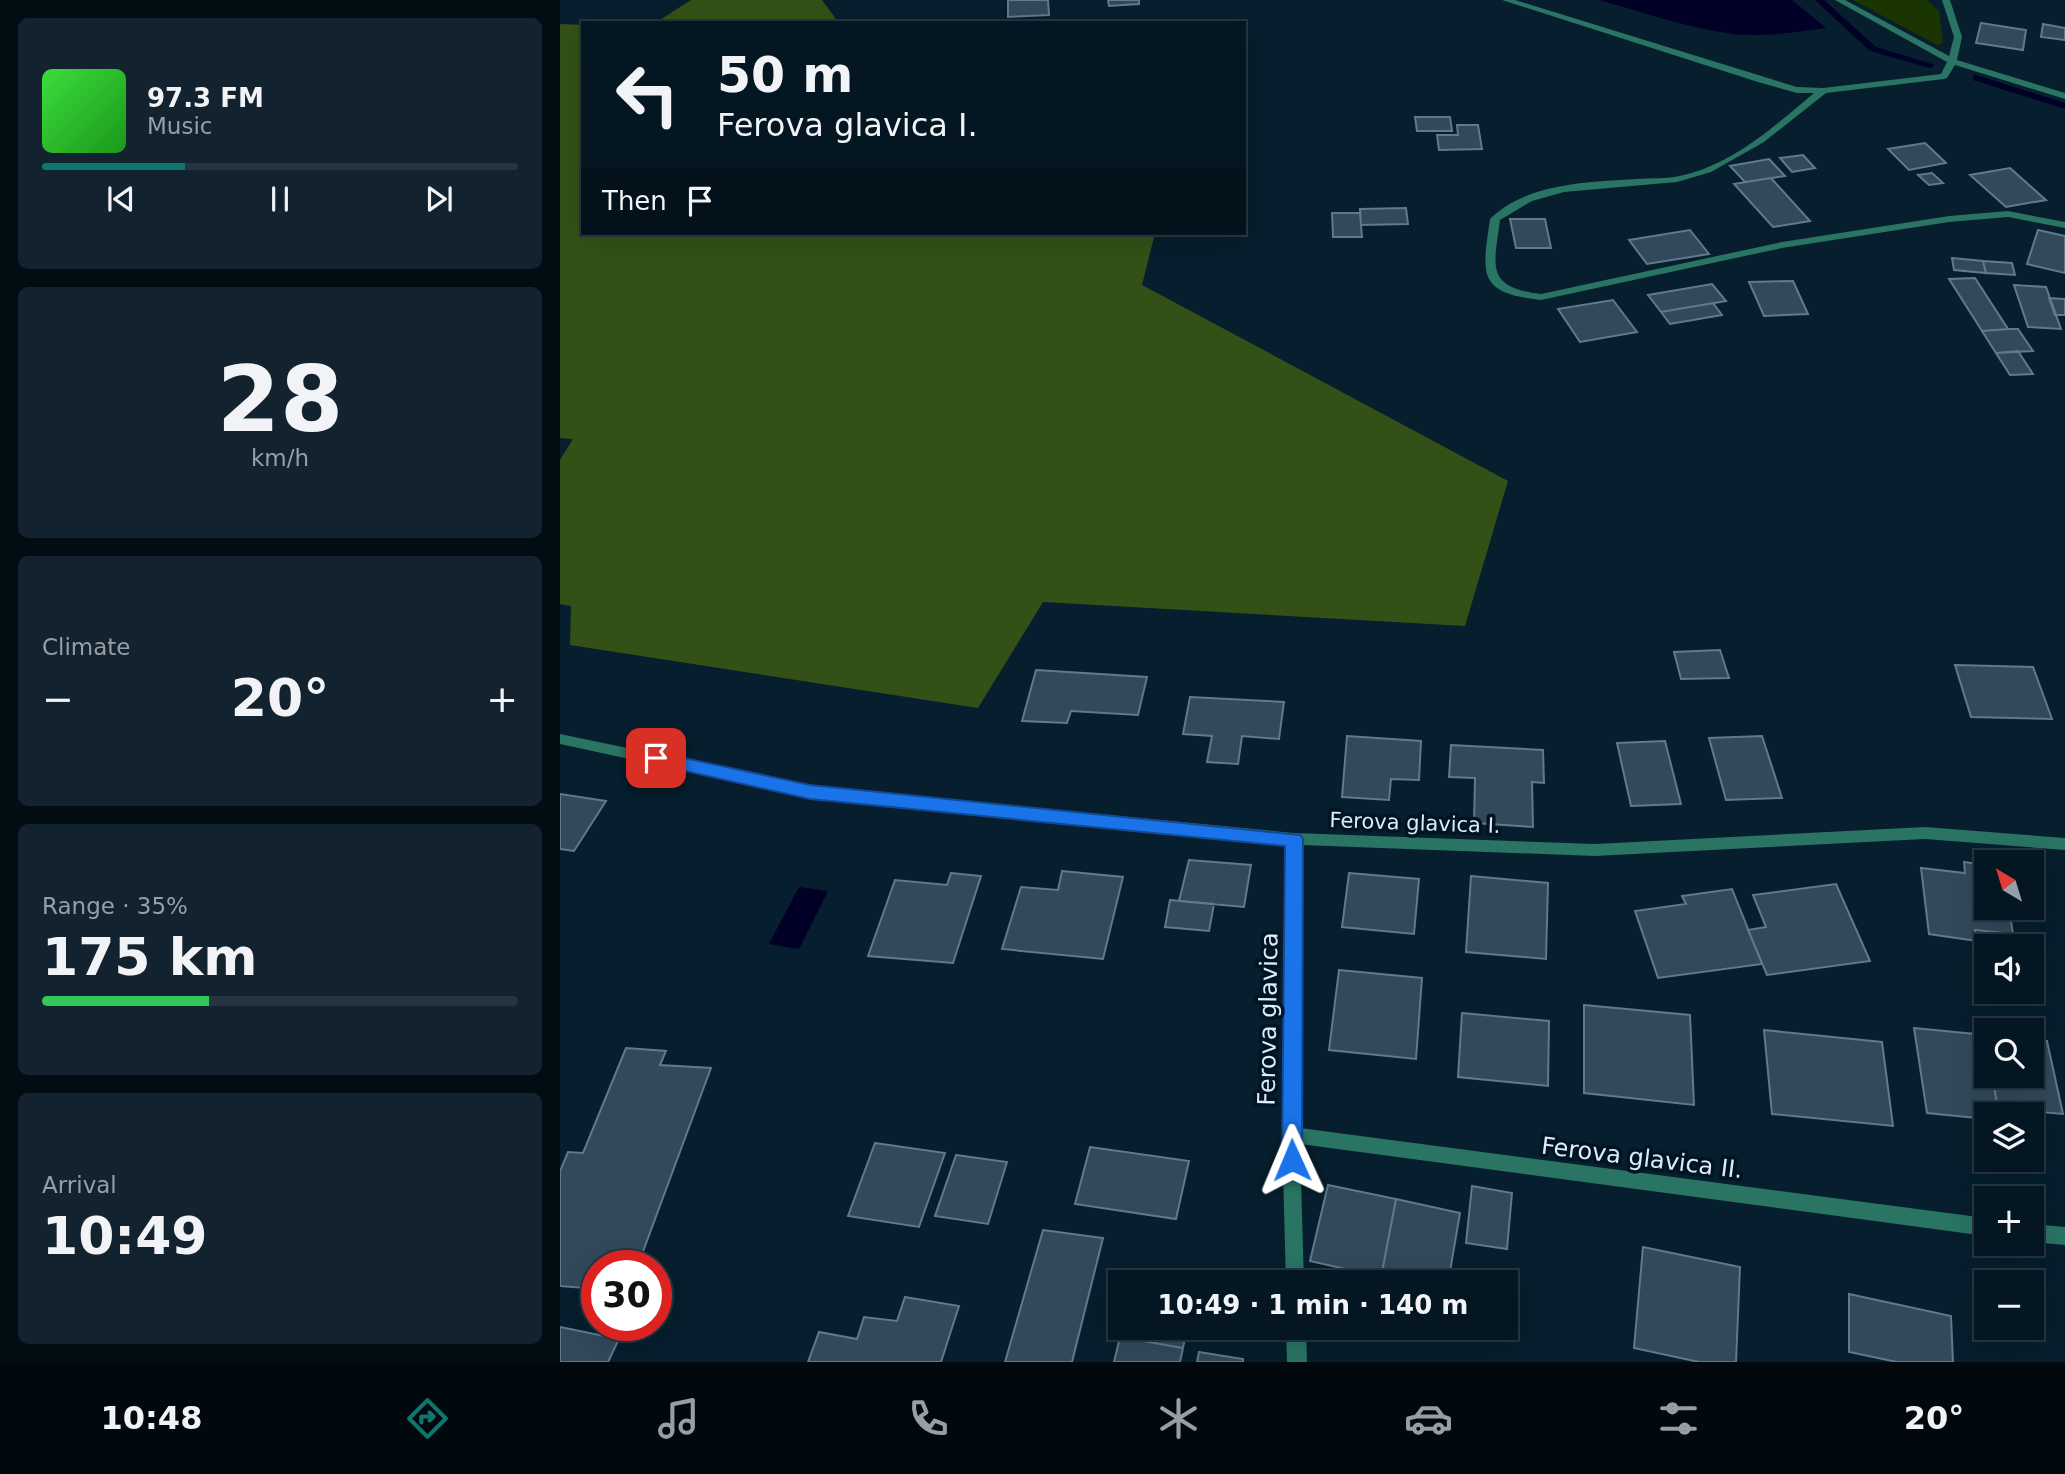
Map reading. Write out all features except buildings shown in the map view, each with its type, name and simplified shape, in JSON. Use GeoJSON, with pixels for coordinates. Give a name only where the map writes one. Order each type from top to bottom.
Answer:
{"type":"FeatureCollection","features":[{"type":"Feature","properties":{"kind":"street"},"geometry":{"type":"LineString","coordinates":[[1506,0],[1761,80],[1797,90],[1823,91],[1944,76],[1952,61],[1958,37],[1946,0]]}},
{"type":"Feature","properties":{"kind":"street"},"geometry":{"type":"LineString","coordinates":[[1839,0],[1952,61],[2065,96]]}},
{"type":"Feature","properties":{"kind":"street"},"geometry":{"type":"LineString","coordinates":[[1823,91],[1768,135],[1716,166],[1688,177],[1562,188],[1538,194],[1507,209],[1494,219],[1489,271],[1495,282],[1503,291],[1517,296],[1541,297],[1783,244],[1949,219],[2008,214],[2065,225]]}},
{"type":"Feature","properties":{"kind":"street","name":"Ferova glavica I."},"geometry":{"type":"LineString","coordinates":[[560,739],[810,792],[1294,839],[1595,850],[1926,833],[2065,844]]}},
{"type":"Feature","properties":{"kind":"street","name":"Ferova glavica"},"geometry":{"type":"LineString","coordinates":[[1294,839],[1291,1135],[1295,1270]]}},
{"type":"Feature","properties":{"kind":"street","name":"Ferova glavica II."},"geometry":{"type":"LineString","coordinates":[[1291,1135],[1974,1225]]}},
{"type":"Feature","properties":{"kind":"street"},"geometry":{"type":"LineString","coordinates":[[2044,1234],[2065,1236]]}},
{"type":"Feature","properties":{"kind":"street"},"geometry":{"type":"LineString","coordinates":[[1296,1340],[1297,1362]]}},
{"type":"Feature","properties":{"kind":"green space"},"geometry":{"type":"Polygon","coordinates":[[[691,0],[822,0],[838,21],[658,21],[691,0]]]}},
{"type":"Feature","properties":{"kind":"green space"},"geometry":{"type":"Polygon","coordinates":[[[1853,0],[1927,0],[1939,11],[1943,43],[1937,45],[1853,0]]]}},
{"type":"Feature","properties":{"kind":"green space"},"geometry":{"type":"Polygon","coordinates":[[[560,24],[581,25],[581,235],[1154,235],[1142,285],[1508,481],[1465,626],[1043,602],[978,708],[570,645],[571,606],[560,604],[560,460],[573,439],[560,438],[560,24]]]}},
{"type":"Feature","properties":{"kind":"water"},"geometry":{"type":"Polygon","coordinates":[[[1599,0],[1792,0],[1826,28],[1746,35],[1718,32],[1599,0]]]}},
{"type":"Feature","properties":{"kind":"water"},"geometry":{"type":"Polygon","coordinates":[[[799,887],[828,891],[799,949],[769,944],[799,887]]]}},
{"type":"Feature","properties":{"kind":"waterway"},"geometry":{"type":"LineString","coordinates":[[1819,0],[1873,49],[1930,65]]}},
{"type":"Feature","properties":{"kind":"waterway"},"geometry":{"type":"LineString","coordinates":[[1976,78],[2065,106]]}},
{"type":"Feature","properties":{"kind":"route"},"geometry":{"type":"LineString","coordinates":[[656,758],[810,792],[1294,839],[1292,1160]]}}]}
